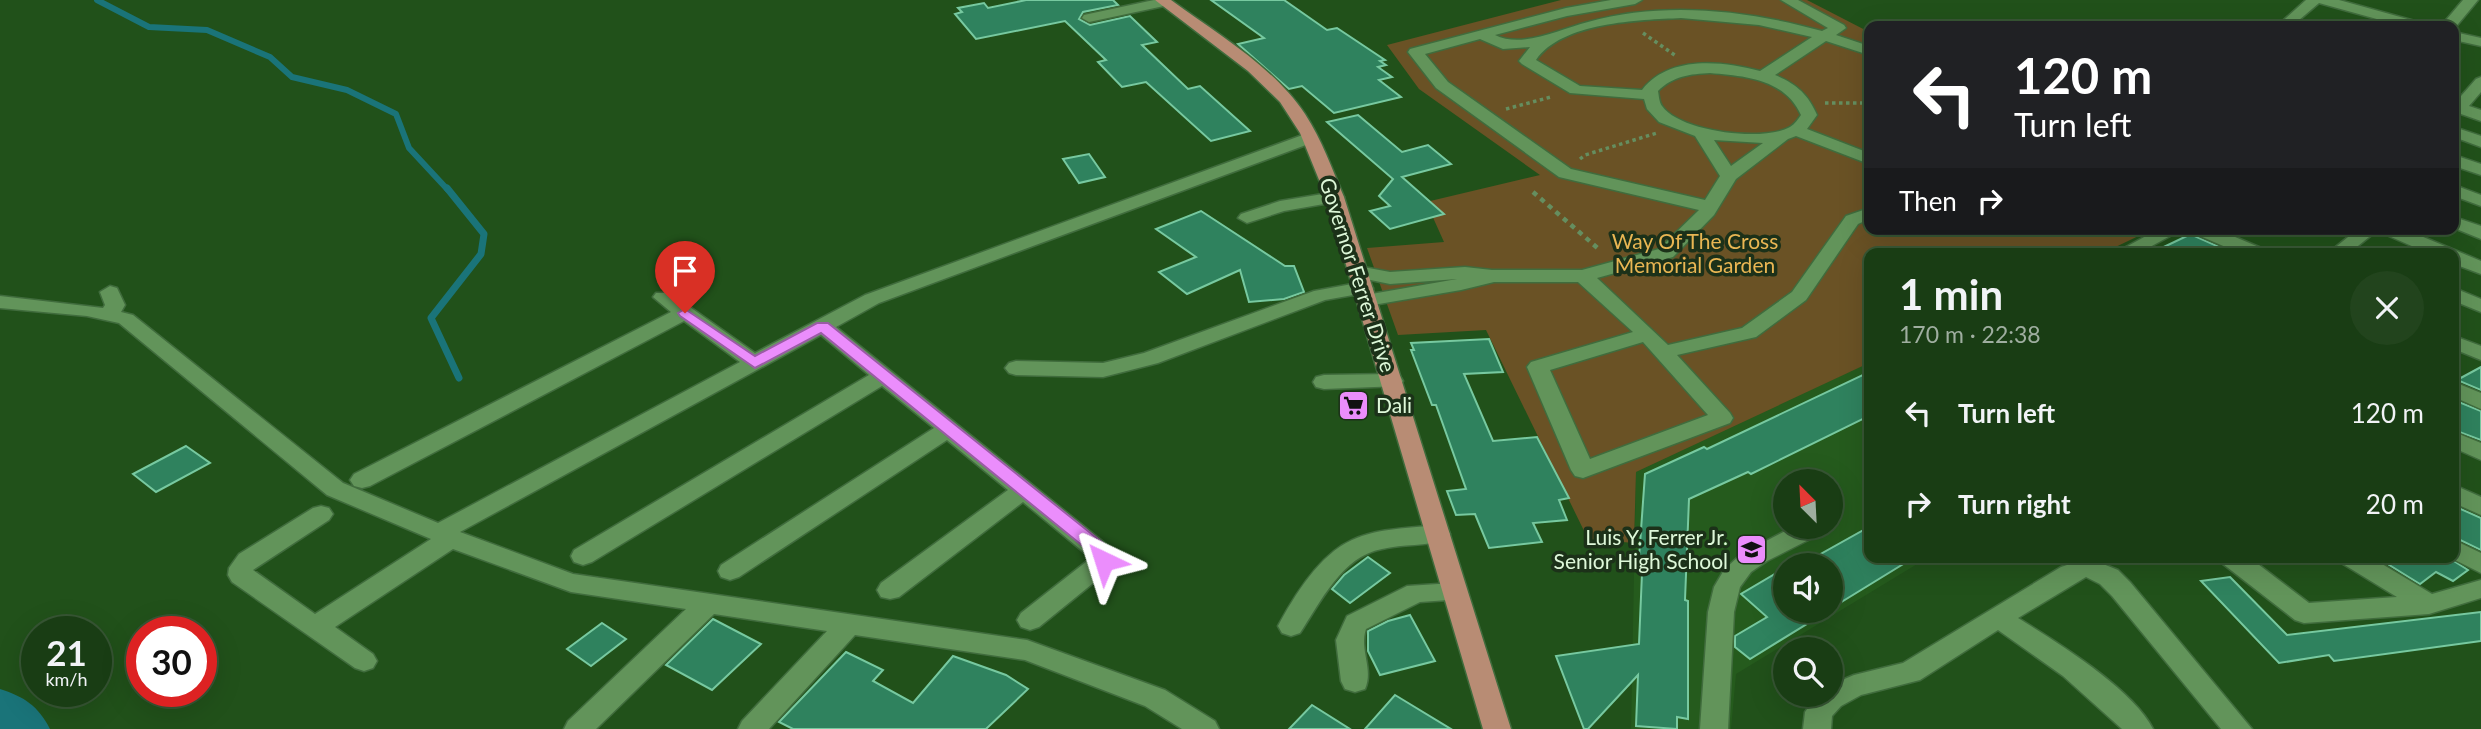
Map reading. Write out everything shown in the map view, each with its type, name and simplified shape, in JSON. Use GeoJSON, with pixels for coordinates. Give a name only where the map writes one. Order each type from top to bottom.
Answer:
{"type":"FeatureCollection","features":[{"type":"Feature","properties":{"kind":"main road","name":"Governor Ferrer Drive"},"geometry":{"type":"LineString","coordinates":[[1163,1],[1233,53],[1285,98],[1299,116],[1335,197],[1497,729]]}},
{"type":"Feature","properties":{"kind":"street"},"geometry":{"type":"LineString","coordinates":[[1635,0],[1566,12],[1415,52],[1442,85],[1565,173],[1710,207]]}},
{"type":"Feature","properties":{"kind":"street"},"geometry":{"type":"LineString","coordinates":[[1763,76],[1839,28],[1788,0]]}},
{"type":"Feature","properties":{"kind":"street"},"geometry":{"type":"LineString","coordinates":[[2290,21],[2314,0]]}},
{"type":"Feature","properties":{"kind":"street"},"geometry":{"type":"LineString","coordinates":[[2323,0],[2398,21]]}},
{"type":"Feature","properties":{"kind":"street"},"geometry":{"type":"LineString","coordinates":[[2370,21],[2389,0]]}},
{"type":"Feature","properties":{"kind":"street"},"geometry":{"type":"LineString","coordinates":[[2452,21],[2471,0]]}},
{"type":"Feature","properties":{"kind":"street"},"geometry":{"type":"LineString","coordinates":[[1089,18],[1163,1]]}},
{"type":"Feature","properties":{"kind":"street"},"geometry":{"type":"LineString","coordinates":[[1503,46],[1543,41],[1603,19],[1678,14],[1760,19],[1826,34],[1864,49]]}},
{"type":"Feature","properties":{"kind":"street"},"geometry":{"type":"LineString","coordinates":[[1481,34],[1576,90],[1649,95]]}},
{"type":"Feature","properties":{"kind":"street"},"geometry":{"type":"LineString","coordinates":[[2459,37],[2481,42]]}},
{"type":"Feature","properties":{"kind":"street"},"geometry":{"type":"LineString","coordinates":[[1527,61],[1543,41]]}},
{"type":"Feature","properties":{"kind":"street"},"geometry":{"type":"LineString","coordinates":[[1016,368],[1103,370],[1151,358],[1321,295],[1390,278],[1465,273],[1492,276],[1583,276],[1666,253],[1710,207],[1729,176],[1789,134],[1809,115],[1806,103],[1789,88],[1763,76],[1735,70],[1694,69],[1661,78],[1650,90],[1649,95],[1654,106],[1665,117],[1681,126],[1733,139],[1789,134],[1864,157]]}},
{"type":"Feature","properties":{"kind":"street"},"geometry":{"type":"LineString","coordinates":[[2467,97],[2481,116]]}},
{"type":"Feature","properties":{"kind":"street"},"geometry":{"type":"LineString","coordinates":[[1701,133],[1729,176]]}},
{"type":"Feature","properties":{"kind":"street"},"geometry":{"type":"LineString","coordinates":[[2459,134],[2481,142]]}},
{"type":"Feature","properties":{"kind":"street"},"geometry":{"type":"LineString","coordinates":[[315,627],[445,536],[872,299],[1308,138]]}},
{"type":"Feature","properties":{"kind":"street"},"geometry":{"type":"LineString","coordinates":[[2459,162],[2481,170]]}},
{"type":"Feature","properties":{"kind":"street"},"geometry":{"type":"LineString","coordinates":[[2459,192],[2481,201]]}},
{"type":"Feature","properties":{"kind":"street"},"geometry":{"type":"LineString","coordinates":[[1247,218],[1280,206],[1335,197]]}},
{"type":"Feature","properties":{"kind":"street"},"geometry":{"type":"LineString","coordinates":[[1663,352],[1749,333],[1799,296],[1852,220],[1864,215]]}},
{"type":"Feature","properties":{"kind":"street"},"geometry":{"type":"LineString","coordinates":[[2459,224],[2481,233]]}},
{"type":"Feature","properties":{"kind":"street"},"geometry":{"type":"LineString","coordinates":[[2134,248],[2162,235]]}},
{"type":"Feature","properties":{"kind":"street"},"geometry":{"type":"LineString","coordinates":[[2213,235],[2245,248]]}},
{"type":"Feature","properties":{"kind":"street"},"geometry":{"type":"LineString","coordinates":[[2350,248],[2364,235]]}},
{"type":"Feature","properties":{"kind":"street"},"geometry":{"type":"LineString","coordinates":[[2402,235],[2432,248]]}},
{"type":"Feature","properties":{"kind":"street"},"geometry":{"type":"LineString","coordinates":[[2459,259],[2481,268]]}},
{"type":"Feature","properties":{"kind":"street"},"geometry":{"type":"LineString","coordinates":[[1363,286],[1395,292],[1469,284],[1492,276]]}},
{"type":"Feature","properties":{"kind":"street"},"geometry":{"type":"LineString","coordinates":[[1583,276],[1647,334],[1723,418],[1583,470],[1538,367],[1647,334]]}},
{"type":"Feature","properties":{"kind":"street"},"geometry":{"type":"LineString","coordinates":[[2459,296],[2481,306]]}},
{"type":"Feature","properties":{"kind":"street"},"geometry":{"type":"LineString","coordinates":[[663,297],[755,363]]}},
{"type":"Feature","properties":{"kind":"street"},"geometry":{"type":"LineString","coordinates":[[0,302],[110,303],[126,319],[335,489],[445,536],[571,583],[1027,650],[1155,698],[1205,729]]}},
{"type":"Feature","properties":{"kind":"street"},"geometry":{"type":"LineString","coordinates":[[362,480],[685,313]]}},
{"type":"Feature","properties":{"kind":"street"},"geometry":{"type":"LineString","coordinates":[[822,326],[1097,548],[1104,561],[1030,620]]}},
{"type":"Feature","properties":{"kind":"street"},"geometry":{"type":"LineString","coordinates":[[2459,344],[2481,354]]}},
{"type":"Feature","properties":{"kind":"street"},"geometry":{"type":"LineString","coordinates":[[583,556],[884,375]]}},
{"type":"Feature","properties":{"kind":"street"},"geometry":{"type":"LineString","coordinates":[[1324,382],[1392,382]]}},
{"type":"Feature","properties":{"kind":"street"},"geometry":{"type":"LineString","coordinates":[[2459,391],[2481,402]]}},
{"type":"Feature","properties":{"kind":"street"},"geometry":{"type":"LineString","coordinates":[[730,572],[950,428]]}},
{"type":"Feature","properties":{"kind":"street"},"geometry":{"type":"LineString","coordinates":[[2459,441],[2481,452]]}},
{"type":"Feature","properties":{"kind":"street"},"geometry":{"type":"LineString","coordinates":[[890,590],[1025,489]]}},
{"type":"Feature","properties":{"kind":"street"},"geometry":{"type":"LineString","coordinates":[[2459,496],[2481,507]]}},
{"type":"Feature","properties":{"kind":"street"},"geometry":{"type":"LineString","coordinates":[[321,514],[248,560],[240,568],[242,575],[365,661]]}},
{"type":"Feature","properties":{"kind":"street"},"geometry":{"type":"LineString","coordinates":[[1291,626],[1326,575],[1354,548],[1396,537],[1438,534]]}},
{"type":"Feature","properties":{"kind":"street"},"geometry":{"type":"LineString","coordinates":[[1714,729],[1720,664],[1721,605],[1729,583],[1752,558],[1789,539]]}},
{"type":"Feature","properties":{"kind":"street"},"geometry":{"type":"LineString","coordinates":[[2459,552],[2481,564]]}},
{"type":"Feature","properties":{"kind":"street"},"geometry":{"type":"LineString","coordinates":[[2238,563],[2304,614],[2429,604],[2481,589]]}},
{"type":"Feature","properties":{"kind":"street"},"geometry":{"type":"LineString","coordinates":[[2359,563],[2429,604]]}},
{"type":"Feature","properties":{"kind":"street"},"geometry":{"type":"LineString","coordinates":[[1817,729],[1819,712],[1831,698],[1854,686],[1910,672],[2079,568],[2097,570],[2121,589],[2238,729]]}},
{"type":"Feature","properties":{"kind":"street"},"geometry":{"type":"LineString","coordinates":[[1355,681],[1349,640],[1356,623],[1416,593],[1454,592]]}},
{"type":"Feature","properties":{"kind":"street"},"geometry":{"type":"LineString","coordinates":[[579,729],[708,604]]}},
{"type":"Feature","properties":{"kind":"street"},"geometry":{"type":"LineString","coordinates":[[1998,618],[2101,691],[2139,729]]}},
{"type":"Feature","properties":{"kind":"street"},"geometry":{"type":"LineString","coordinates":[[752,729],[849,624]]}},
{"type":"Feature","properties":{"kind":"path"},"geometry":{"type":"LineString","coordinates":[[1621,17],[1694,69]]}},
{"type":"Feature","properties":{"kind":"path"},"geometry":{"type":"LineString","coordinates":[[1484,115],[1576,90]]}},
{"type":"Feature","properties":{"kind":"path"},"geometry":{"type":"LineString","coordinates":[[1806,103],[1864,103]]}},
{"type":"Feature","properties":{"kind":"path"},"geometry":{"type":"LineString","coordinates":[[1565,173],[1585,155],[1681,126]]}},
{"type":"Feature","properties":{"kind":"path"},"geometry":{"type":"LineString","coordinates":[[1533,192],[1620,267]]}},
{"type":"Feature","properties":{"kind":"shaded area","name":"Luis Y. Ferrer Jr. Senior High School"},"geometry":{"type":"Polygon","coordinates":[[[1864,365],[1864,563],[1919,563],[1843,609],[1843,553],[1773,553],[1773,623],[1820,623],[1797,637],[1773,637],[1773,652],[1736,674],[1731,729],[1631,729],[1636,472],[1864,365]]]}},
{"type":"Feature","properties":{"kind":"green space","name":"Way Of The Cross Memorial Garden"},"geometry":{"type":"Polygon","coordinates":[[[1561,0],[1807,0],[1864,29],[1864,235],[2141,235],[2113,248],[1864,248],[1864,365],[1636,472],[1634,543],[1588,539],[1486,330],[1398,335],[1367,248],[1444,242],[1426,202],[1540,175],[1419,89],[1387,45],[1561,0]]]}},
{"type":"Feature","properties":{"kind":"building"},"geometry":{"type":"Polygon","coordinates":[[[1026,0],[1113,0],[1118,5],[1083,12],[1079,19],[1090,25],[1130,16],[1157,42],[1142,45],[1188,89],[1200,86],[1250,131],[1211,141],[1146,82],[1122,87],[1098,62],[1106,60],[1065,21],[976,39],[955,14],[962,12],[958,8],[984,3],[988,8],[1026,0]]]}},
{"type":"Feature","properties":{"kind":"building"},"geometry":{"type":"Polygon","coordinates":[[[1211,0],[1284,0],[1327,30],[1337,28],[1385,60],[1380,61],[1386,65],[1378,67],[1392,77],[1379,80],[1401,97],[1334,113],[1302,86],[1289,89],[1238,44],[1264,38],[1211,0]]]}},
{"type":"Feature","properties":{"kind":"building"},"geometry":{"type":"Polygon","coordinates":[[[1358,115],[1402,152],[1428,145],[1451,164],[1402,177],[1444,214],[1390,229],[1370,211],[1390,206],[1379,196],[1393,179],[1327,122],[1358,115]]]}},
{"type":"Feature","properties":{"kind":"building"},"geometry":{"type":"Polygon","coordinates":[[[1089,154],[1105,177],[1079,183],[1063,159],[1089,154]]]}},
{"type":"Feature","properties":{"kind":"building"},"geometry":{"type":"Polygon","coordinates":[[[1201,211],[1285,266],[1294,266],[1304,292],[1284,299],[1249,302],[1240,270],[1187,294],[1159,272],[1196,257],[1156,229],[1201,211]]]}},
{"type":"Feature","properties":{"kind":"building"},"geometry":{"type":"Polygon","coordinates":[[[2192,235],[2221,248],[2162,248],[2192,235]]]}},
{"type":"Feature","properties":{"kind":"building"},"geometry":{"type":"Polygon","coordinates":[[[1489,339],[1503,372],[1464,374],[1493,441],[1537,437],[1569,498],[1559,500],[1567,520],[1533,523],[1542,542],[1489,548],[1475,514],[1456,515],[1447,491],[1466,489],[1436,405],[1432,405],[1411,350],[1414,350],[1411,343],[1489,339]]]}},
{"type":"Feature","properties":{"kind":"building"},"geometry":{"type":"Polygon","coordinates":[[[2481,367],[2481,390],[2459,379],[2481,367]]]}},
{"type":"Feature","properties":{"kind":"building"},"geometry":{"type":"Polygon","coordinates":[[[1864,374],[1864,418],[1751,474],[1748,472],[1689,499],[1685,600],[1688,601],[1688,719],[1677,717],[1677,729],[1636,726],[1638,675],[1588,729],[1584,729],[1556,656],[1639,644],[1642,573],[1638,572],[1645,474],[1704,447],[1707,449],[1864,374]]]}},
{"type":"Feature","properties":{"kind":"building"},"geometry":{"type":"Polygon","coordinates":[[[2459,402],[2481,411],[2481,440],[2459,432],[2459,402]]]}},
{"type":"Feature","properties":{"kind":"building"},"geometry":{"type":"Polygon","coordinates":[[[186,446],[210,463],[156,492],[133,474],[186,446]]]}},
{"type":"Feature","properties":{"kind":"building"},"geometry":{"type":"Polygon","coordinates":[[[2459,508],[2481,518],[2481,550],[2459,539],[2459,508]]]}},
{"type":"Feature","properties":{"kind":"building"},"geometry":{"type":"Polygon","coordinates":[[[1864,530],[1864,563],[1905,563],[1843,601],[1843,553],[1822,553],[1864,530]]]}},
{"type":"Feature","properties":{"kind":"building"},"geometry":{"type":"Polygon","coordinates":[[[1368,557],[1390,573],[1350,603],[1332,589],[1344,575],[1368,557]]]}},
{"type":"Feature","properties":{"kind":"building"},"geometry":{"type":"Polygon","coordinates":[[[2386,563],[2457,563],[2468,570],[2453,581],[2436,572],[2420,584],[2386,563]]]}},
{"type":"Feature","properties":{"kind":"building"},"geometry":{"type":"Polygon","coordinates":[[[1773,575],[1773,623],[1808,623],[1786,637],[1773,637],[1773,645],[1750,659],[1735,647],[1735,636],[1767,617],[1741,594],[1773,575]]]}},
{"type":"Feature","properties":{"kind":"building"},"geometry":{"type":"Polygon","coordinates":[[[2230,577],[2287,635],[2481,612],[2481,641],[2334,661],[2329,655],[2279,663],[2201,581],[2230,577]]]}},
{"type":"Feature","properties":{"kind":"building"},"geometry":{"type":"Polygon","coordinates":[[[1410,615],[1435,661],[1380,675],[1368,651],[1368,631],[1388,621],[1410,615]]]}},
{"type":"Feature","properties":{"kind":"building"},"geometry":{"type":"Polygon","coordinates":[[[713,619],[761,644],[712,690],[666,665],[713,619]]]}},
{"type":"Feature","properties":{"kind":"building"},"geometry":{"type":"Polygon","coordinates":[[[602,623],[626,639],[591,666],[567,649],[602,623]]]}},
{"type":"Feature","properties":{"kind":"building"},"geometry":{"type":"Polygon","coordinates":[[[846,652],[883,670],[873,681],[913,703],[953,656],[1006,675],[1028,689],[986,729],[793,729],[779,722],[846,652]]]}},
{"type":"Feature","properties":{"kind":"building"},"geometry":{"type":"Polygon","coordinates":[[[1395,695],[1451,729],[1365,729],[1395,695]]]}},
{"type":"Feature","properties":{"kind":"building"},"geometry":{"type":"Polygon","coordinates":[[[1312,705],[1350,729],[1289,729],[1312,705]]]}},
{"type":"Feature","properties":{"kind":"waterway"},"geometry":{"type":"LineString","coordinates":[[97,0],[149,27],[207,30],[270,57],[292,77],[347,90],[396,114],[409,148],[448,190]]}},
{"type":"Feature","properties":{"kind":"waterway"},"geometry":{"type":"LineString","coordinates":[[447,188],[484,234],[481,254],[431,318],[459,378]]}},
{"type":"Feature","properties":{"kind":"waterway"},"geometry":{"type":"LineString","coordinates":[[0,714],[18,729]]}},
{"type":"Feature","properties":{"kind":"place","name":"Dali"},"geometry":{"type":"Point","coordinates":[1353,406]}},
{"type":"Feature","properties":{"kind":"place","name":"Luis Y. Ferrer Jr. Senior High School"},"geometry":{"type":"Point","coordinates":[1751,550]}},
{"type":"Feature","properties":{"kind":"route"},"geometry":{"type":"LineString","coordinates":[[685,313],[755,363],[822,326],[1097,548],[1104,561]]}}]}
